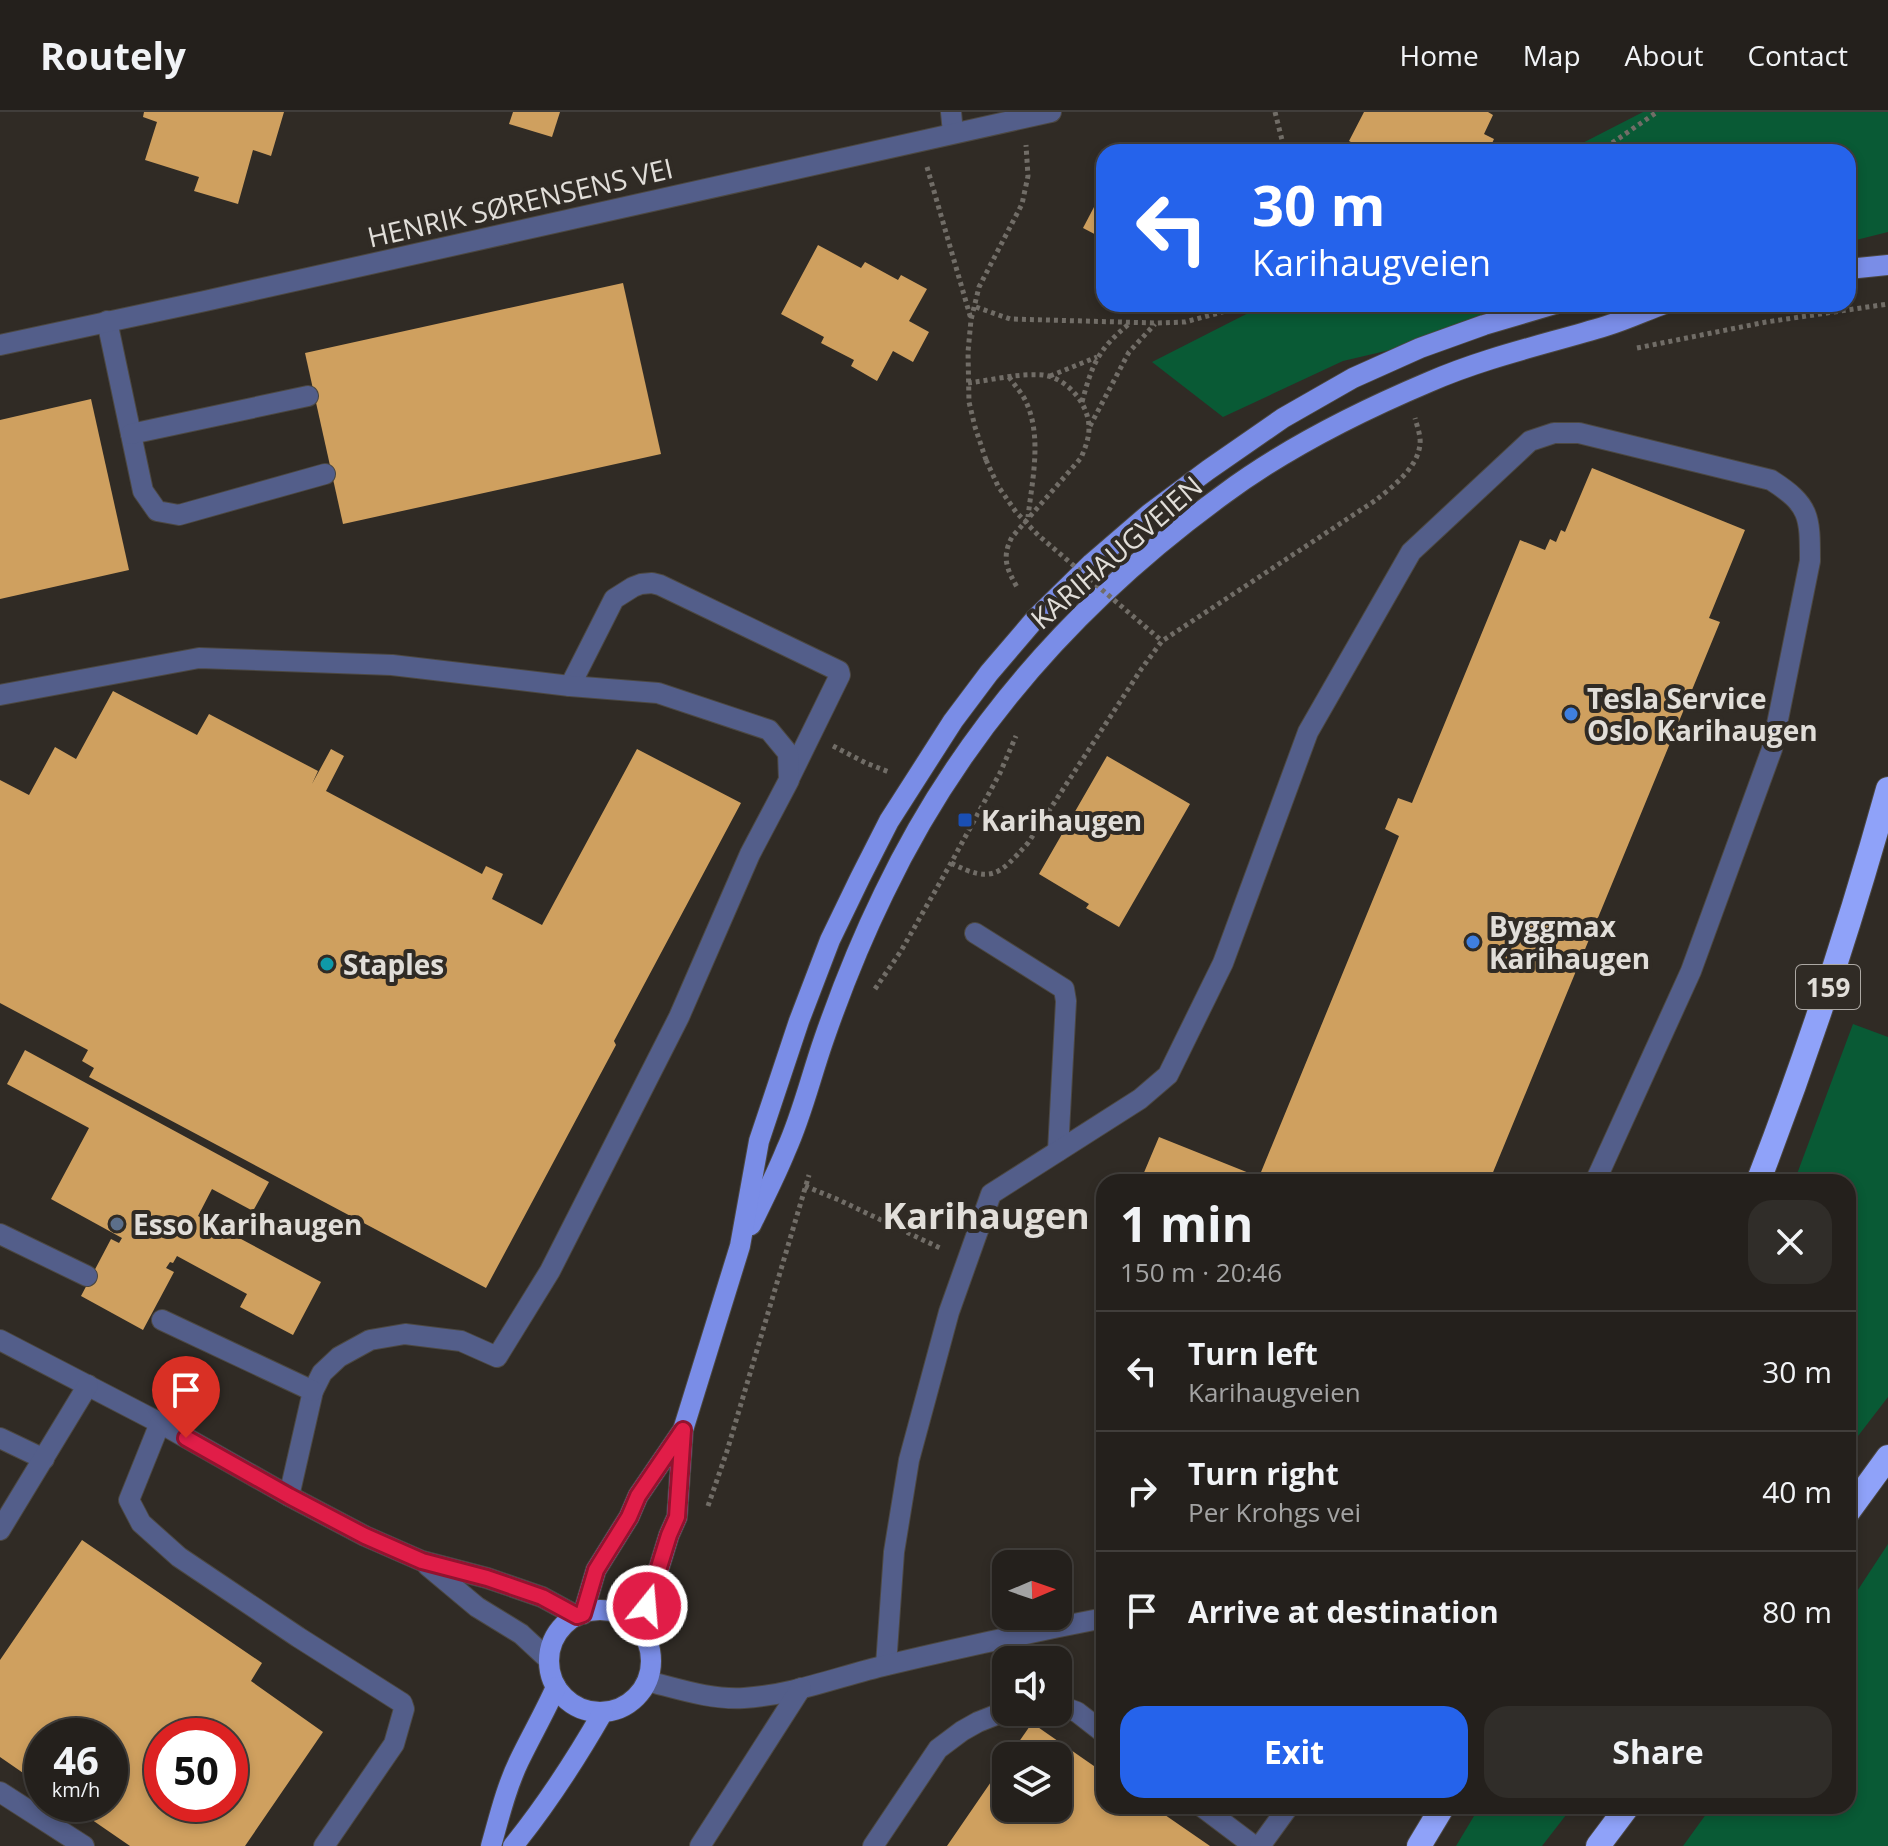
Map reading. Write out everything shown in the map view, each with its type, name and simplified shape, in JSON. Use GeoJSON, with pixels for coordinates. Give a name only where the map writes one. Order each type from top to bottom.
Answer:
{"type":"FeatureCollection","features":[{"type":"Feature","properties":{"kind":"highway","name":"159"},"geometry":{"type":"LineString","coordinates":[[1761,1174],[1834,972],[1888,789]]}},
{"type":"Feature","properties":{"kind":"highway"},"geometry":{"type":"LineString","coordinates":[[1856,1501],[1888,1457]]}},
{"type":"Feature","properties":{"kind":"highway"},"geometry":{"type":"LineString","coordinates":[[1419,1846],[1438,1814]]}},
{"type":"Feature","properties":{"kind":"highway"},"geometry":{"type":"LineString","coordinates":[[1598,1846],[1622,1814]]}},
{"type":"Feature","properties":{"kind":"main road"},"geometry":{"type":"LineString","coordinates":[[1856,268],[1888,265]]}},
{"type":"Feature","properties":{"kind":"main road","name":"KARIHAUGVEIEN"},"geometry":{"type":"LineString","coordinates":[[640,1630],[677,1517],[683,1430],[740,1246],[759,1141],[830,940],[889,821],[925,762],[971,697],[1036,618],[1092,563],[1149,514],[1283,418],[1353,378],[1420,348],[1528,312]]}},
{"type":"Feature","properties":{"kind":"main road","name":"KARIHAUGVEIEN"},"geometry":{"type":"LineString","coordinates":[[740,1246],[787,1148],[825,1035],[860,947],[909,843],[982,728],[1057,639],[1168,537],[1225,492],[1294,449],[1431,381],[1496,357],[1643,312]]}},
{"type":"Feature","properties":{"kind":"main road","name":"KARIHAUGVEIEN"},"geometry":{"type":"LineString","coordinates":[[549,1660],[557,1634],[580,1615],[596,1570],[629,1517],[638,1496],[683,1430]]}},
{"type":"Feature","properties":{"kind":"main road"},"geometry":{"type":"LineString","coordinates":[[549,1660],[550,1674],[564,1698],[589,1711],[617,1710],[640,1694],[651,1668],[647,1641],[640,1630],[620,1614],[595,1611],[580,1615]]}},
{"type":"Feature","properties":{"kind":"main road"},"geometry":{"type":"LineString","coordinates":[[491,1846],[508,1787],[556,1687]]}},
{"type":"Feature","properties":{"kind":"main road"},"geometry":{"type":"LineString","coordinates":[[513,1846],[541,1813],[603,1712]]}},
{"type":"Feature","properties":{"kind":"street"},"geometry":{"type":"LineString","coordinates":[[951,112],[953,133]]}},
{"type":"Feature","properties":{"kind":"street","name":"HENRIK SØRENSENS VEI"},"geometry":{"type":"LineString","coordinates":[[0,345],[1051,112]]}},
{"type":"Feature","properties":{"kind":"street"},"geometry":{"type":"LineString","coordinates":[[107,321],[143,491],[157,511],[179,515],[325,474]]}},
{"type":"Feature","properties":{"kind":"street"},"geometry":{"type":"LineString","coordinates":[[131,434],[308,396]]}},
{"type":"Feature","properties":{"kind":"street"},"geometry":{"type":"LineString","coordinates":[[886,1665],[894,1552],[909,1460],[949,1312],[991,1194],[1140,1099],[1168,1075],[1223,963],[1308,732],[1411,552],[1530,441],[1554,433],[1579,433],[1771,480],[1801,504],[1808,520],[1810,541],[1810,561],[1772,749],[1691,971],[1599,1174]]}},
{"type":"Feature","properties":{"kind":"street"},"geometry":{"type":"LineString","coordinates":[[289,1496],[313,1391],[322,1373],[339,1357],[370,1340],[405,1334],[461,1341],[497,1357],[550,1271],[679,1017],[750,854],[840,675],[839,671],[652,583],[633,587],[614,599],[570,686]]}},
{"type":"Feature","properties":{"kind":"street"},"geometry":{"type":"LineString","coordinates":[[0,695],[199,658],[392,665],[658,693],[769,730],[788,753],[789,780]]}},
{"type":"Feature","properties":{"kind":"street"},"geometry":{"type":"LineString","coordinates":[[975,933],[1064,989],[1066,1001],[1058,1151]]}},
{"type":"Feature","properties":{"kind":"street"},"geometry":{"type":"LineString","coordinates":[[0,1234],[87,1276]]}},
{"type":"Feature","properties":{"kind":"street"},"geometry":{"type":"LineString","coordinates":[[162,1320],[313,1391]]}},
{"type":"Feature","properties":{"kind":"street"},"geometry":{"type":"LineString","coordinates":[[0,1340],[160,1423],[365,1536],[422,1561],[515,1587],[580,1615]]}},
{"type":"Feature","properties":{"kind":"street"},"geometry":{"type":"LineString","coordinates":[[0,1530],[88,1385]]}},
{"type":"Feature","properties":{"kind":"street"},"geometry":{"type":"LineString","coordinates":[[160,1423],[129,1500],[141,1523],[179,1557],[402,1703],[404,1709],[394,1744],[324,1846]]}},
{"type":"Feature","properties":{"kind":"street"},"geometry":{"type":"LineString","coordinates":[[0,1438],[44,1459]]}},
{"type":"Feature","properties":{"kind":"street"},"geometry":{"type":"LineString","coordinates":[[422,1561],[477,1607],[521,1634],[549,1660]]}},
{"type":"Feature","properties":{"kind":"street"},"geometry":{"type":"LineString","coordinates":[[647,1681],[716,1697],[772,1695],[886,1665],[1096,1620]]}},
{"type":"Feature","properties":{"kind":"street"},"geometry":{"type":"LineString","coordinates":[[700,1846],[801,1688]]}},
{"type":"Feature","properties":{"kind":"street"},"geometry":{"type":"LineString","coordinates":[[1072,1710],[1096,1727]]}},
{"type":"Feature","properties":{"kind":"street"},"geometry":{"type":"LineString","coordinates":[[873,1846],[938,1749],[962,1731],[992,1716]]}},
{"type":"Feature","properties":{"kind":"street"},"geometry":{"type":"LineString","coordinates":[[0,1792],[84,1846]]}},
{"type":"Feature","properties":{"kind":"street"},"geometry":{"type":"LineString","coordinates":[[1212,1814],[1254,1846]]}},
{"type":"Feature","properties":{"kind":"street"},"geometry":{"type":"LineString","coordinates":[[1260,1846],[1283,1814]]}},
{"type":"Feature","properties":{"kind":"path"},"geometry":{"type":"LineString","coordinates":[[1275,112],[1283,144]]}},
{"type":"Feature","properties":{"kind":"path"},"geometry":{"type":"LineString","coordinates":[[1611,144],[1657,112]]}},
{"type":"Feature","properties":{"kind":"path"},"geometry":{"type":"LineString","coordinates":[[1024,135],[1028,176],[1022,204],[979,287],[971,320],[968,383],[975,427],[998,486],[1016,512],[1038,535],[1162,641]]}},
{"type":"Feature","properties":{"kind":"path"},"geometry":{"type":"LineString","coordinates":[[920,140],[971,320]]}},
{"type":"Feature","properties":{"kind":"path"},"geometry":{"type":"LineString","coordinates":[[1856,309],[1888,304]]}},
{"type":"Feature","properties":{"kind":"path"},"geometry":{"type":"LineString","coordinates":[[976,307],[1010,319],[1130,323],[1185,322],[1224,312]]}},
{"type":"Feature","properties":{"kind":"path"},"geometry":{"type":"LineString","coordinates":[[1623,351],[1766,322],[1834,312]]}},
{"type":"Feature","properties":{"kind":"path"},"geometry":{"type":"LineString","coordinates":[[1082,404],[1098,357],[1111,339],[1130,323]]}},
{"type":"Feature","properties":{"kind":"path"},"geometry":{"type":"LineString","coordinates":[[1089,427],[1129,352],[1156,323]]}},
{"type":"Feature","properties":{"kind":"path"},"geometry":{"type":"LineString","coordinates":[[1049,377],[1098,357]]}},
{"type":"Feature","properties":{"kind":"path"},"geometry":{"type":"LineString","coordinates":[[968,383],[1024,375],[1049,377],[1065,385],[1078,397],[1089,427],[1088,443],[1081,458],[1012,537],[1007,548],[1005,560],[1018,589]]}},
{"type":"Feature","properties":{"kind":"path"},"geometry":{"type":"LineString","coordinates":[[1009,377],[1026,402],[1032,422],[1035,457],[1028,520]]}},
{"type":"Feature","properties":{"kind":"path"},"geometry":{"type":"LineString","coordinates":[[951,863],[983,875],[1008,866],[1028,843],[1162,641],[1392,487],[1414,460],[1421,442],[1415,418]]}},
{"type":"Feature","properties":{"kind":"path"},"geometry":{"type":"LineString","coordinates":[[1120,616],[1129,608]]}},
{"type":"Feature","properties":{"kind":"path"},"geometry":{"type":"LineString","coordinates":[[868,998],[901,951],[951,863],[1020,730]]}},
{"type":"Feature","properties":{"kind":"path"},"geometry":{"type":"LineString","coordinates":[[831,744],[890,773]]}},
{"type":"Feature","properties":{"kind":"path"},"geometry":{"type":"LineString","coordinates":[[705,1516],[810,1171]]}},
{"type":"Feature","properties":{"kind":"path"},"geometry":{"type":"LineString","coordinates":[[805,1186],[968,1261]]}},
{"type":"Feature","properties":{"kind":"green space"},"geometry":{"type":"Polygon","coordinates":[[[1643,112],[1888,112],[1888,232],[1856,240],[1856,144],[1581,144],[1643,112]]]}},
{"type":"Feature","properties":{"kind":"green space"},"geometry":{"type":"Polygon","coordinates":[[[1250,312],[1551,312],[1343,361],[1223,417],[1152,362],[1250,312]]]}},
{"type":"Feature","properties":{"kind":"green space"},"geometry":{"type":"Polygon","coordinates":[[[1853,1024],[1888,1037],[1888,1397],[1856,1439],[1856,1174],[1797,1174],[1853,1024]]]}},
{"type":"Feature","properties":{"kind":"green space"},"geometry":{"type":"Polygon","coordinates":[[[1888,1544],[1888,1846],[1683,1846],[1706,1814],[1856,1814],[1856,1593],[1888,1544]]]}},
{"type":"Feature","properties":{"kind":"green space"},"geometry":{"type":"Polygon","coordinates":[[[1475,1814],[1567,1814],[1542,1846],[1456,1846],[1475,1814]]]}},
{"type":"Feature","properties":{"kind":"building"},"geometry":{"type":"Polygon","coordinates":[[[144,112],[284,112],[271,156],[253,150],[238,204],[194,191],[199,177],[145,160],[157,122],[143,117],[144,112]]]}},
{"type":"Feature","properties":{"kind":"building"},"geometry":{"type":"Polygon","coordinates":[[[513,112],[560,112],[552,137],[509,124],[513,112]]]}},
{"type":"Feature","properties":{"kind":"building"},"geometry":{"type":"Polygon","coordinates":[[[1364,112],[1488,112],[1493,115],[1484,134],[1494,139],[1492,144],[1355,144],[1349,141],[1364,112]]]}},
{"type":"Feature","properties":{"kind":"building"},"geometry":{"type":"Polygon","coordinates":[[[1096,203],[1096,235],[1083,228],[1096,203]]]}},
{"type":"Feature","properties":{"kind":"building"},"geometry":{"type":"Polygon","coordinates":[[[818,245],[861,268],[865,262],[898,280],[901,275],[927,289],[909,321],[929,332],[913,362],[893,351],[877,381],[851,366],[854,360],[821,343],[824,337],[781,314],[818,245]]]}},
{"type":"Feature","properties":{"kind":"building"},"geometry":{"type":"Polygon","coordinates":[[[623,283],[661,454],[343,524],[305,353],[623,283]]]}},
{"type":"Feature","properties":{"kind":"building"},"geometry":{"type":"Polygon","coordinates":[[[91,399],[129,570],[0,599],[0,420],[91,399]]]}},
{"type":"Feature","properties":{"kind":"building"},"geometry":{"type":"Polygon","coordinates":[[[1592,468],[1745,530],[1709,618],[1720,622],[1492,1174],[1260,1174],[1399,836],[1385,829],[1398,798],[1412,803],[1520,540],[1545,550],[1550,539],[1556,542],[1561,530],[1565,532],[1592,468]]]}},
{"type":"Feature","properties":{"kind":"building","name":"Staples"},"geometry":{"type":"Polygon","coordinates":[[[113,691],[197,735],[209,714],[318,771],[312,784],[331,749],[344,756],[326,791],[482,874],[486,866],[503,874],[492,899],[542,925],[637,749],[741,803],[486,1288],[89,1077],[94,1068],[82,1061],[88,1050],[0,1003],[0,780],[29,795],[55,747],[76,759],[113,691]]]}},
{"type":"Feature","properties":{"kind":"building"},"geometry":{"type":"Polygon","coordinates":[[[1107,756],[1190,804],[1119,927],[1086,908],[1089,904],[1039,874],[1107,756]]]}},
{"type":"Feature","properties":{"kind":"building"},"geometry":{"type":"Polygon","coordinates":[[[25,1050],[269,1182],[253,1211],[212,1189],[198,1216],[321,1282],[293,1335],[240,1307],[247,1294],[177,1256],[166,1268],[174,1272],[143,1330],[81,1296],[111,1239],[119,1243],[122,1238],[51,1199],[89,1128],[7,1084],[25,1050]]]}},
{"type":"Feature","properties":{"kind":"building"},"geometry":{"type":"Polygon","coordinates":[[[1159,1137],[1252,1174],[1143,1174],[1159,1137]]]}},
{"type":"Feature","properties":{"kind":"building"},"geometry":{"type":"Polygon","coordinates":[[[82,1540],[262,1663],[251,1681],[323,1732],[245,1846],[130,1846],[95,1822],[128,1822],[128,1718],[24,1718],[24,1774],[0,1757],[0,1660],[82,1540]]]}},
{"type":"Feature","properties":{"kind":"building"},"geometry":{"type":"Polygon","coordinates":[[[1030,1726],[1036,1726],[1059,1742],[1019,1742],[1030,1726]]]}},
{"type":"Feature","properties":{"kind":"building"},"geometry":{"type":"Polygon","coordinates":[[[1072,1751],[1096,1767],[1096,1814],[1164,1814],[1210,1846],[947,1846],[992,1780],[992,1822],[1072,1822],[1072,1751]]]}},
{"type":"Feature","properties":{"kind":"place","name":"Tesla Service Oslo Karihaugen"},"geometry":{"type":"Point","coordinates":[1571,714]}},
{"type":"Feature","properties":{"kind":"place","name":"Karihaugen"},"geometry":{"type":"Point","coordinates":[965,820]}},
{"type":"Feature","properties":{"kind":"place","name":"Byggmax Karihaugen"},"geometry":{"type":"Point","coordinates":[1473,942]}},
{"type":"Feature","properties":{"kind":"place","name":"Staples"},"geometry":{"type":"Point","coordinates":[327,964]}},
{"type":"Feature","properties":{"kind":"place","name":"Esso Karihaugen"},"geometry":{"type":"Point","coordinates":[117,1224]}},
{"type":"Feature","properties":{"kind":"district","name":"Karihaugen"},"geometry":{"type":"Point","coordinates":[986,1215]}},
{"type":"Feature","properties":{"kind":"route"},"geometry":{"type":"LineString","coordinates":[[186,1438],[365,1536],[422,1561],[542,1597],[577,1616],[583,1614],[596,1570],[629,1517],[638,1496],[683,1430],[677,1517],[647,1606]]}}]}
